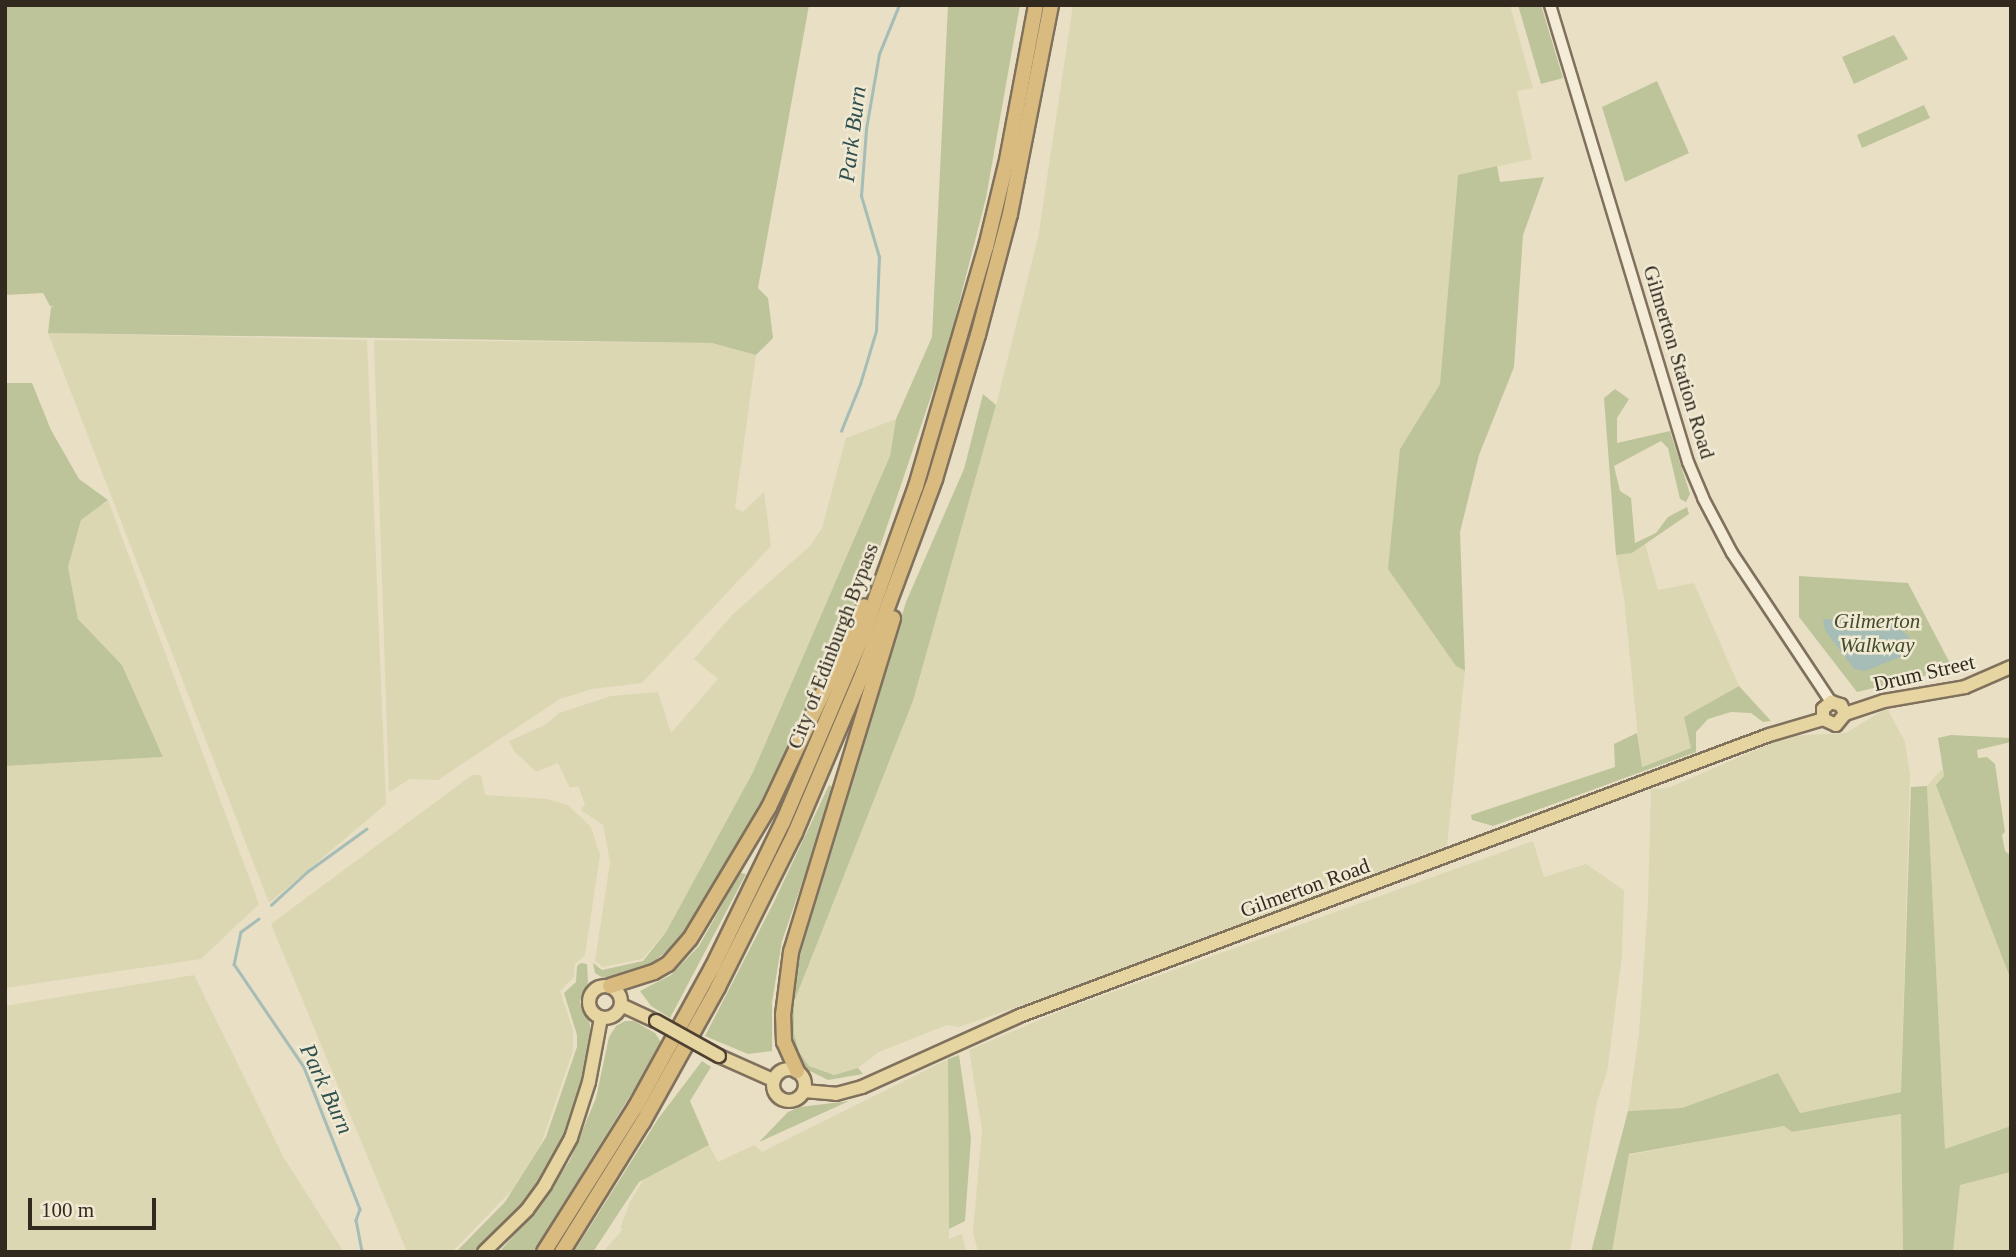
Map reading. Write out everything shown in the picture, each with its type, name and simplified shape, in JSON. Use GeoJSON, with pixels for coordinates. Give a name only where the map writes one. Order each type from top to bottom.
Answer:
{"type":"FeatureCollection","features":[{"type":"Feature","properties":{"kind":"highway","name":"City of Edinburgh Bypass"},"geometry":{"type":"LineString","coordinates":[[544,1252],[649,1083],[749,894],[837,696],[916,486],[986,247],[1007,160],[1036,5]]}},
{"type":"Feature","properties":{"kind":"highway","name":"City of Edinburgh Bypass"},"geometry":{"type":"LineString","coordinates":[[562,1252],[682,1054],[790,844],[863,673],[935,479],[1010,214],[1051,5]]}},
{"type":"Feature","properties":{"kind":"highway"},"geometry":{"type":"LineString","coordinates":[[797,1071],[784,1042],[783,1014],[791,951],[858,739],[935,479]]}},
{"type":"Feature","properties":{"kind":"highway"},"geometry":{"type":"LineString","coordinates":[[610,986],[654,972],[680,952],[736,867],[797,750],[916,486]]}},
{"type":"Feature","properties":{"kind":"main road","name":"Drum Street"},"geometry":{"type":"LineString","coordinates":[[1845,714],[1884,701],[1965,687],[2011,667]]}},
{"type":"Feature","properties":{"kind":"main road"},"geometry":{"type":"LineString","coordinates":[[1831,702],[1841,705],[1845,714],[1836,725],[1823,719],[1823,709],[1831,702]]}},
{"type":"Feature","properties":{"kind":"main road","name":"Gilmerton Road"},"geometry":{"type":"LineString","coordinates":[[804,1091],[836,1094],[862,1087],[1019,1016],[1769,735],[1823,719]]}},
{"type":"Feature","properties":{"kind":"main road"},"geometry":{"type":"LineString","coordinates":[[610,986],[620,996],[621,1005],[616,1014],[601,1018],[592,1011],[589,1000],[594,990],[610,986]]}},
{"type":"Feature","properties":{"kind":"main road"},"geometry":{"type":"LineString","coordinates":[[621,1005],[719,1056],[773,1080]]}},
{"type":"Feature","properties":{"kind":"main road"},"geometry":{"type":"LineString","coordinates":[[484,1252],[527,1210],[545,1185],[571,1138],[589,1082],[601,1018]]}},
{"type":"Feature","properties":{"kind":"main road"},"geometry":{"type":"LineString","coordinates":[[782,1070],[797,1071],[803,1079],[804,1091],[796,1099],[784,1100],[774,1092],[773,1080],[782,1070]]}},
{"type":"Feature","properties":{"kind":"street","name":"Gilmerton Station Road"},"geometry":{"type":"LineString","coordinates":[[1550,5],[1688,462],[1703,498],[1732,553],[1831,702]]}},
{"type":"Feature","properties":{"kind":"shaded area"},"geometry":{"type":"Polygon","coordinates":[[[1073,5],[1510,5],[1533,88],[1517,91],[1532,159],[1458,175],[1440,384],[1400,449],[1456,666],[1465,671],[1447,846],[1057,993],[959,1027],[947,1025],[879,1052],[858,1068],[834,1075],[809,1066],[799,1052],[794,1032],[794,1002],[913,701],[996,405],[1038,238],[1073,5]]]}},
{"type":"Feature","properties":{"kind":"shaded area"},"geometry":{"type":"Polygon","coordinates":[[[48,333],[367,340],[386,804],[269,903],[48,333]]]}},
{"type":"Feature","properties":{"kind":"shaded area"},"geometry":{"type":"Polygon","coordinates":[[[374,340],[712,343],[756,355],[735,508],[743,512],[764,492],[771,546],[642,683],[592,689],[560,699],[438,780],[410,779],[389,792],[374,340]]]}},
{"type":"Feature","properties":{"kind":"shaded area"},"geometry":{"type":"Polygon","coordinates":[[[896,419],[890,456],[753,772],[666,932],[642,959],[603,967],[595,961],[610,862],[603,825],[581,810],[585,804],[578,786],[570,788],[558,763],[536,772],[514,751],[509,741],[545,725],[559,713],[611,696],[658,692],[671,733],[718,679],[694,659],[732,615],[810,546],[822,528],[846,438],[896,419]]]}},
{"type":"Feature","properties":{"kind":"shaded area"},"geometry":{"type":"Polygon","coordinates":[[[108,500],[259,904],[201,959],[5,988],[5,766],[163,757],[122,665],[78,619],[68,567],[81,520],[108,500]]]}},
{"type":"Feature","properties":{"kind":"shaded area"},"geometry":{"type":"Polygon","coordinates":[[[1645,544],[1658,590],[1694,583],[1739,686],[1684,717],[1692,748],[1641,767],[1624,598],[1616,555],[1632,553],[1645,544]]]}},
{"type":"Feature","properties":{"kind":"shaded area"},"geometry":{"type":"Polygon","coordinates":[[[1887,708],[1905,742],[1910,775],[1901,1092],[1800,1113],[1778,1074],[1682,1108],[1628,1111],[1639,1033],[1648,903],[1651,789],[1668,788],[1788,736],[1846,733],[1887,708]]]}},
{"type":"Feature","properties":{"kind":"shaded area"},"geometry":{"type":"Polygon","coordinates":[[[1942,769],[2011,947],[2011,1126],[1945,1149],[1927,786],[1942,769]]]}},
{"type":"Feature","properties":{"kind":"shaded area"},"geometry":{"type":"Polygon","coordinates":[[[472,775],[481,775],[485,795],[547,799],[568,805],[591,827],[600,855],[585,955],[575,964],[574,977],[560,991],[573,1030],[573,1051],[541,1144],[513,1189],[452,1252],[407,1252],[271,924],[472,775]]]}},
{"type":"Feature","properties":{"kind":"shaded area"},"geometry":{"type":"Polygon","coordinates":[[[1533,841],[1544,877],[1586,864],[1624,890],[1622,956],[1607,1072],[1597,1102],[1570,1252],[978,1252],[973,1232],[982,1130],[969,1050],[1065,1009],[1533,841]]]}},
{"type":"Feature","properties":{"kind":"shaded area"},"geometry":{"type":"Polygon","coordinates":[[[194,975],[284,1158],[343,1251],[5,1252],[5,1006],[194,975]]]}},
{"type":"Feature","properties":{"kind":"shaded area"},"geometry":{"type":"Polygon","coordinates":[[[948,1059],[949,1239],[962,1234],[966,1252],[603,1252],[623,1229],[620,1228],[630,1202],[644,1179],[709,1145],[718,1162],[754,1145],[762,1152],[948,1059]]]}},
{"type":"Feature","properties":{"kind":"shaded area"},"geometry":{"type":"Polygon","coordinates":[[[1901,1114],[1903,1252],[1612,1252],[1629,1155],[1784,1125],[1793,1132],[1901,1114]]]}},
{"type":"Feature","properties":{"kind":"shaded area"},"geometry":{"type":"Polygon","coordinates":[[[2011,1172],[2011,1252],[1953,1252],[1960,1185],[2011,1172]]]}},
{"type":"Feature","properties":{"kind":"green space"},"geometry":{"type":"Polygon","coordinates":[[[5,5],[809,5],[758,288],[768,298],[773,338],[756,355],[712,343],[48,333],[51,307],[54,306],[50,306],[43,293],[5,295],[5,5]]]}},
{"type":"Feature","properties":{"kind":"green space"},"geometry":{"type":"Polygon","coordinates":[[[948,5],[1020,5],[986,198],[948,346],[880,547],[754,819],[693,919],[675,944],[645,969],[603,978],[595,973],[593,963],[602,970],[643,961],[666,932],[753,772],[890,456],[896,419],[932,337],[948,5]]]}},
{"type":"Feature","properties":{"kind":"green space"},"geometry":{"type":"Polygon","coordinates":[[[1518,5],[1541,5],[1563,78],[1541,84],[1518,5]]]}},
{"type":"Feature","properties":{"kind":"green space"},"geometry":{"type":"Polygon","coordinates":[[[1894,35],[1908,59],[1854,84],[1842,57],[1894,35]]]}},
{"type":"Feature","properties":{"kind":"green space"},"geometry":{"type":"Polygon","coordinates":[[[1657,81],[1689,153],[1625,182],[1602,107],[1657,81]]]}},
{"type":"Feature","properties":{"kind":"green space"},"geometry":{"type":"Polygon","coordinates":[[[1924,105],[1930,118],[1862,148],[1857,135],[1924,105]]]}},
{"type":"Feature","properties":{"kind":"green space"},"geometry":{"type":"Polygon","coordinates":[[[1497,166],[1500,182],[1544,177],[1523,235],[1514,367],[1479,455],[1460,532],[1465,671],[1456,666],[1388,569],[1400,449],[1440,384],[1458,175],[1497,166]]]}},
{"type":"Feature","properties":{"kind":"green space"},"geometry":{"type":"Polygon","coordinates":[[[5,383],[32,383],[51,430],[79,479],[108,500],[81,520],[68,567],[78,619],[122,665],[163,757],[5,766],[5,383]]]}},
{"type":"Feature","properties":{"kind":"green space"},"geometry":{"type":"Polygon","coordinates":[[[1615,389],[1629,399],[1617,418],[1617,443],[1670,431],[1690,494],[1686,502],[1680,499],[1668,448],[1661,441],[1614,466],[1620,491],[1631,498],[1635,543],[1656,533],[1668,517],[1687,507],[1689,514],[1632,553],[1616,555],[1604,398],[1615,389]]]}},
{"type":"Feature","properties":{"kind":"green space"},"geometry":{"type":"Polygon","coordinates":[[[983,394],[996,405],[913,701],[794,1002],[794,1033],[799,1052],[809,1066],[834,1075],[858,1068],[863,1074],[828,1080],[808,1070],[795,1055],[788,1030],[791,985],[906,602],[964,469],[983,394]]]}},
{"type":"Feature","properties":{"kind":"green space","name":"Gilmerton Walkway"},"geometry":{"type":"Polygon","coordinates":[[[1799,576],[1908,583],[1953,669],[1857,692],[1799,617],[1799,576]]]}},
{"type":"Feature","properties":{"kind":"green space"},"geometry":{"type":"Polygon","coordinates":[[[1739,686],[1771,721],[1763,722],[1751,713],[1731,712],[1708,719],[1696,732],[1696,752],[1493,826],[1472,820],[1471,815],[1615,767],[1614,744],[1637,733],[1642,767],[1691,748],[1684,717],[1739,686]]]}},
{"type":"Feature","properties":{"kind":"green space"},"geometry":{"type":"Polygon","coordinates":[[[1951,735],[2011,738],[2011,742],[1977,750],[1978,758],[1987,757],[1995,764],[2005,832],[2002,835],[2005,851],[2011,856],[2011,980],[1936,785],[1944,776],[1938,738],[1951,735]]]}},
{"type":"Feature","properties":{"kind":"green space"},"geometry":{"type":"Polygon","coordinates":[[[829,785],[835,788],[782,941],[772,1002],[772,1051],[748,1054],[705,1036],[774,902],[829,785]]]}},
{"type":"Feature","properties":{"kind":"green space"},"geometry":{"type":"Polygon","coordinates":[[[1927,786],[1945,1149],[2011,1126],[2011,1172],[1960,1185],[1953,1252],[1903,1252],[1901,1114],[1792,1132],[1784,1126],[1629,1154],[1612,1252],[1591,1252],[1628,1111],[1682,1108],[1778,1073],[1800,1113],[1901,1092],[1911,787],[1927,786]]]}},
{"type":"Feature","properties":{"kind":"green space"},"geometry":{"type":"Polygon","coordinates":[[[740,873],[746,874],[670,1018],[651,1006],[640,991],[671,975],[699,946],[740,873]]]}},
{"type":"Feature","properties":{"kind":"green space"},"geometry":{"type":"Polygon","coordinates":[[[581,963],[587,964],[588,982],[580,1002],[590,1024],[591,1042],[585,1082],[566,1137],[522,1207],[476,1252],[456,1252],[505,1202],[546,1137],[577,1047],[577,1035],[564,993],[576,982],[577,966],[581,963]]]}},
{"type":"Feature","properties":{"kind":"green space"},"geometry":{"type":"Polygon","coordinates":[[[625,1021],[634,1021],[655,1033],[661,1042],[650,1064],[533,1252],[499,1252],[539,1207],[570,1160],[596,1098],[609,1037],[616,1026],[625,1021]]]}},
{"type":"Feature","properties":{"kind":"green space"},"geometry":{"type":"Polygon","coordinates":[[[959,1055],[971,1138],[965,1221],[949,1229],[948,1059],[959,1055]]]}},
{"type":"Feature","properties":{"kind":"green space"},"geometry":{"type":"Polygon","coordinates":[[[702,1061],[711,1067],[690,1101],[709,1145],[639,1182],[593,1252],[574,1252],[658,1119],[702,1061]]]}},
{"type":"Feature","properties":{"kind":"green space"},"geometry":{"type":"Polygon","coordinates":[[[849,1101],[759,1142],[788,1112],[800,1107],[849,1101]]]}},
{"type":"Feature","properties":{"kind":"water"},"geometry":{"type":"Polygon","coordinates":[[[1823,619],[1884,621],[1896,625],[1909,637],[1911,646],[1905,655],[1865,671],[1854,669],[1825,630],[1823,619]]]}},
{"type":"Feature","properties":{"kind":"waterway","name":"Park Burn"},"geometry":{"type":"LineString","coordinates":[[841,431],[860,384],[876,331],[879,257],[861,196],[866,129],[879,54],[899,5]]}},
{"type":"Feature","properties":{"kind":"waterway","name":"Park Burn"},"geometry":{"type":"LineString","coordinates":[[271,905],[308,871],[366,829]]}},
{"type":"Feature","properties":{"kind":"waterway","name":"Park Burn"},"geometry":{"type":"LineString","coordinates":[[259,919],[241,932],[234,964],[304,1067],[360,1209],[356,1220],[362,1252]]}}]}
